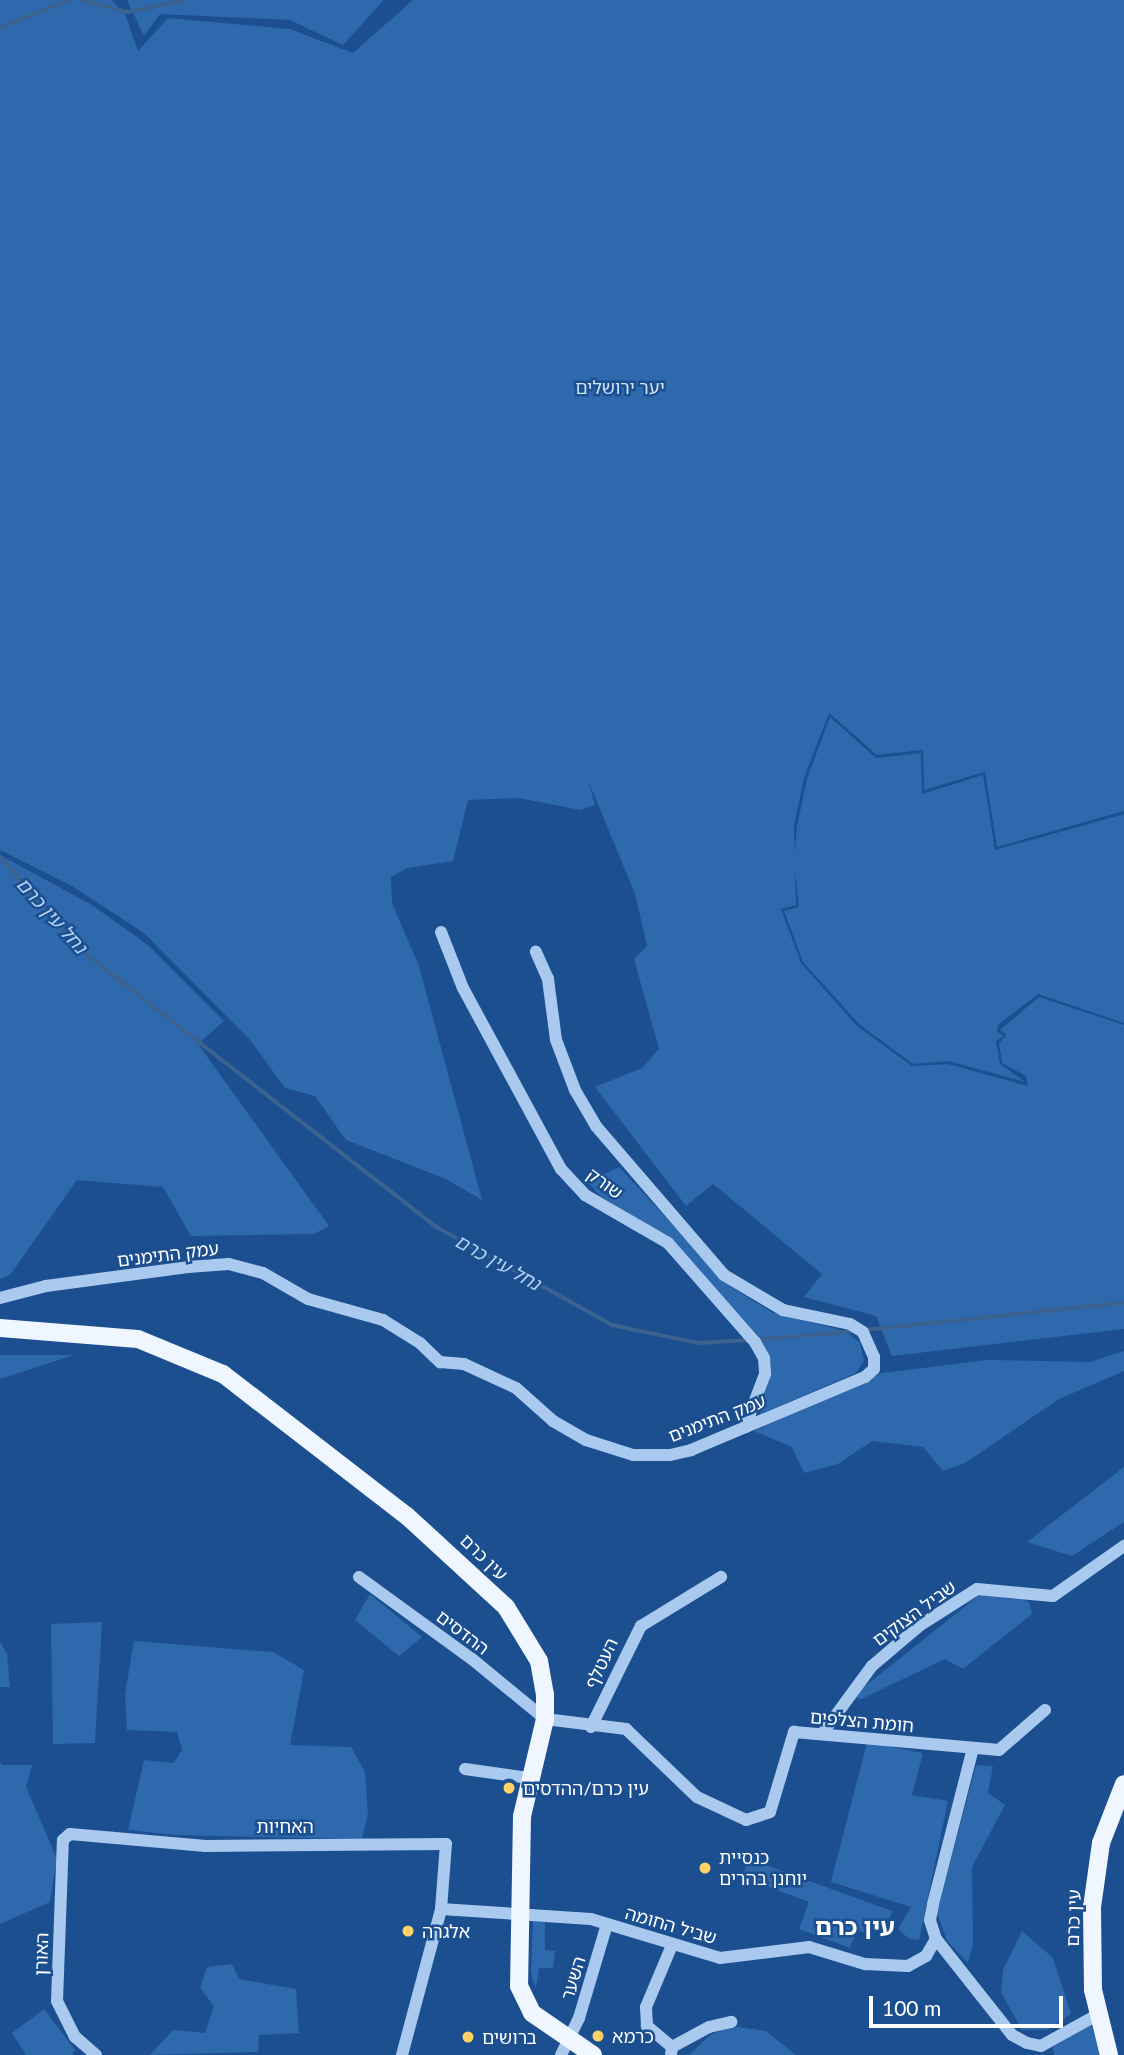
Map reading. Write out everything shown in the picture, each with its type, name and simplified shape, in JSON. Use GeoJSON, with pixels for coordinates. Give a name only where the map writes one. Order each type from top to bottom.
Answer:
{"type":"FeatureCollection","features":[{"type":"Feature","properties":{"kind":"main road","name":"עין כרם"},"geometry":{"type":"LineString","coordinates":[[0,1328],[138,1339],[223,1374],[407,1516],[506,1607],[539,1661],[545,1719],[528,1778],[522,1816],[519,1971],[524,1999],[532,2013],[564,2047],[593,2055]]}},
{"type":"Feature","properties":{"kind":"main road","name":"עין כרם"},"geometry":{"type":"LineString","coordinates":[[1109,2055],[1097,2015],[1092,1907],[1096,1871],[1111,1811],[1124,1784]]}},
{"type":"Feature","properties":{"kind":"street","name":"שורק"},"geometry":{"type":"LineString","coordinates":[[441,932],[463,988],[561,1169],[585,1195],[668,1243],[755,1342],[764,1358],[765,1374],[745,1427]]}},
{"type":"Feature","properties":{"kind":"street","name":"עמק התימנים"},"geometry":{"type":"LineString","coordinates":[[0,1298],[46,1286],[229,1264],[263,1273],[308,1298],[383,1320],[420,1343],[440,1362],[464,1364],[516,1388],[553,1421],[613,1450],[634,1455],[670,1455],[864,1377],[874,1369],[873,1345],[850,1324],[783,1310],[724,1275],[691,1240],[596,1126],[575,1090],[556,1040],[548,979],[536,952]]}},
{"type":"Feature","properties":{"kind":"street","name":"שביל הצוקים"},"geometry":{"type":"LineString","coordinates":[[822,1734],[873,1666],[919,1626],[977,1589],[1053,1596],[1124,1546]]}},
{"type":"Feature","properties":{"kind":"street","name":"ההדסים"},"geometry":{"type":"LineString","coordinates":[[359,1577],[472,1659],[545,1719]]}},
{"type":"Feature","properties":{"kind":"street","name":"העטלף"},"geometry":{"type":"LineString","coordinates":[[591,1727],[640,1626],[721,1577]]}},
{"type":"Feature","properties":{"kind":"street","name":"חומת הצלפים"},"geometry":{"type":"LineString","coordinates":[[545,1719],[591,1727],[605,1725],[638,1735],[697,1797],[746,1820],[770,1812],[794,1732],[999,1750],[1009,1745],[1045,1710]]}},
{"type":"Feature","properties":{"kind":"street"},"geometry":{"type":"LineString","coordinates":[[973,1748],[931,1912],[936,1939],[1012,2035],[1027,2043],[1041,2046],[1097,2015]]}},
{"type":"Feature","properties":{"kind":"street"},"geometry":{"type":"LineString","coordinates":[[465,1769],[528,1778]]}},
{"type":"Feature","properties":{"kind":"street","name":"האחיות"},"geometry":{"type":"LineString","coordinates":[[62,1840],[70,1834],[205,1846],[446,1844],[441,1909],[402,2055]]}},
{"type":"Feature","properties":{"kind":"street","name":"האורן"},"geometry":{"type":"LineString","coordinates":[[62,1840],[57,2001],[75,2037],[96,2055]]}},
{"type":"Feature","properties":{"kind":"street"},"geometry":{"type":"LineString","coordinates":[[441,1909],[520,1917]]}},
{"type":"Feature","properties":{"kind":"street","name":"שביל החומה"},"geometry":{"type":"LineString","coordinates":[[520,1917],[591,1919],[720,1958],[809,1947],[892,1968],[908,1966],[926,1956],[936,1939]]}},
{"type":"Feature","properties":{"kind":"street","name":"השער"},"geometry":{"type":"LineString","coordinates":[[564,2047],[579,2018],[607,1924]]}},
{"type":"Feature","properties":{"kind":"street"},"geometry":{"type":"LineString","coordinates":[[672,1945],[646,2007],[647,2026],[672,2051],[709,2026],[731,2022]]}},
{"type":"Feature","properties":{"kind":"green space","name":"יער ירושלים"},"geometry":{"type":"Polygon","coordinates":[[[0,0],[111,0],[125,14],[138,51],[168,18],[290,29],[353,53],[413,0],[1124,0],[1124,811],[997,847],[985,772],[924,790],[923,750],[877,755],[829,713],[804,778],[794,826],[796,905],[781,909],[801,963],[857,1026],[912,1066],[948,1064],[1028,1086],[1026,1076],[1002,1063],[999,1043],[1007,1035],[1000,1030],[1039,997],[1124,1025],[1124,1329],[892,1356],[876,1316],[804,1297],[822,1274],[713,1184],[686,1206],[595,1087],[642,1068],[659,1049],[634,959],[647,946],[635,894],[588,780],[595,805],[580,810],[519,798],[468,800],[453,861],[408,868],[391,877],[392,903],[419,966],[482,1200],[446,1179],[346,1140],[315,1096],[285,1088],[251,1041],[144,933],[72,886],[0,850],[0,0]]]}},
{"type":"Feature","properties":{"kind":"green space"},"geometry":{"type":"Polygon","coordinates":[[[127,0],[384,0],[343,45],[290,20],[160,14],[144,36],[127,0]]]}},
{"type":"Feature","properties":{"kind":"green space"},"geometry":{"type":"Polygon","coordinates":[[[830,717],[876,758],[921,753],[922,794],[983,775],[995,850],[1124,814],[1124,1023],[1038,994],[998,1025],[997,1032],[1004,1036],[996,1041],[1000,1064],[1025,1082],[948,1061],[913,1064],[860,1025],[803,962],[784,911],[799,907],[794,860],[797,826],[807,779],[830,717]]]}},
{"type":"Feature","properties":{"kind":"green space"},"geometry":{"type":"Polygon","coordinates":[[[0,855],[92,905],[148,945],[224,1021],[198,1044],[329,1226],[314,1234],[191,1236],[163,1187],[77,1180],[10,1275],[0,1279],[0,855]]]}},
{"type":"Feature","properties":{"kind":"green space"},"geometry":{"type":"Polygon","coordinates":[[[619,1167],[731,1287],[773,1313],[845,1331],[860,1343],[864,1361],[856,1373],[760,1414],[769,1375],[769,1358],[761,1339],[669,1238],[600,1196],[588,1182],[619,1167]]]}},
{"type":"Feature","properties":{"kind":"green space"},"geometry":{"type":"Polygon","coordinates":[[[1124,1351],[1124,1371],[1059,1399],[965,1463],[943,1471],[923,1447],[872,1441],[838,1464],[804,1473],[792,1447],[754,1431],[882,1373],[987,1360],[1090,1362],[1124,1351]]]}},
{"type":"Feature","properties":{"kind":"green space"},"geometry":{"type":"Polygon","coordinates":[[[0,1355],[74,1355],[0,1379],[0,1355]]]}},
{"type":"Feature","properties":{"kind":"green space"},"geometry":{"type":"Polygon","coordinates":[[[1124,1467],[1124,1522],[1072,1556],[1027,1542],[1124,1467]]]}},
{"type":"Feature","properties":{"kind":"green space"},"geometry":{"type":"Polygon","coordinates":[[[982,1593],[1011,1594],[1029,1602],[1032,1614],[963,1669],[945,1659],[859,1700],[855,1694],[982,1593]]]}},
{"type":"Feature","properties":{"kind":"green space"},"geometry":{"type":"Polygon","coordinates":[[[370,1594],[422,1637],[399,1656],[355,1620],[370,1594]]]}},
{"type":"Feature","properties":{"kind":"green space"},"geometry":{"type":"Polygon","coordinates":[[[102,1622],[95,1743],[53,1744],[51,1624],[102,1622]]]}},
{"type":"Feature","properties":{"kind":"green space"},"geometry":{"type":"Polygon","coordinates":[[[134,1641],[273,1652],[304,1670],[290,1745],[351,1747],[365,1772],[368,1814],[362,1839],[175,1835],[128,1830],[144,1760],[174,1763],[182,1750],[177,1732],[127,1730],[125,1694],[134,1641]]]}},
{"type":"Feature","properties":{"kind":"green space"},"geometry":{"type":"Polygon","coordinates":[[[0,1642],[7,1653],[10,1687],[0,1687],[0,1642]]]}},
{"type":"Feature","properties":{"kind":"green space"},"geometry":{"type":"Polygon","coordinates":[[[867,1742],[923,1753],[912,1795],[948,1801],[919,1940],[909,1939],[898,1929],[911,1907],[831,1882],[867,1742]]]}},
{"type":"Feature","properties":{"kind":"green space"},"geometry":{"type":"Polygon","coordinates":[[[0,1761],[2,1765],[32,1765],[26,1787],[57,1859],[50,1902],[0,1924],[0,1761]]]}},
{"type":"Feature","properties":{"kind":"green space"},"geometry":{"type":"Polygon","coordinates":[[[976,1765],[993,1766],[988,1793],[1005,1805],[972,1867],[973,1945],[968,1963],[947,1941],[937,1913],[976,1765]]]}},
{"type":"Feature","properties":{"kind":"green space"},"geometry":{"type":"Polygon","coordinates":[[[749,1859],[892,1911],[886,1929],[875,1925],[871,1935],[857,1930],[850,1948],[799,1929],[809,1902],[742,1877],[749,1859]]]}},
{"type":"Feature","properties":{"kind":"green space"},"geometry":{"type":"Polygon","coordinates":[[[533,1919],[545,1921],[545,1950],[555,1951],[553,1968],[539,1968],[536,1988],[531,1974],[533,1919]]]}},
{"type":"Feature","properties":{"kind":"green space"},"geometry":{"type":"Polygon","coordinates":[[[1022,1931],[1053,1958],[1071,2014],[1047,2030],[1022,2030],[1001,1992],[1003,1970],[1022,1931]]]}},
{"type":"Feature","properties":{"kind":"green space"},"geometry":{"type":"Polygon","coordinates":[[[232,1964],[239,1979],[296,1989],[299,2033],[259,2035],[258,2052],[150,2055],[173,2030],[205,2033],[214,2006],[200,1988],[207,1967],[232,1964]]]}},
{"type":"Feature","properties":{"kind":"green space"},"geometry":{"type":"Polygon","coordinates":[[[44,2009],[75,2050],[71,2055],[26,2055],[12,2033],[44,2009]]]}},
{"type":"Feature","properties":{"kind":"green space"},"geometry":{"type":"Polygon","coordinates":[[[1091,2023],[1101,2055],[1054,2055],[1053,2047],[1091,2023]]]}},
{"type":"Feature","properties":{"kind":"green space"},"geometry":{"type":"Polygon","coordinates":[[[732,2026],[766,2031],[796,2055],[689,2055],[710,2035],[732,2026]]]}},
{"type":"Feature","properties":{"kind":"waterway"},"geometry":{"type":"LineString","coordinates":[[0,28],[69,0]]}},
{"type":"Feature","properties":{"kind":"waterway"},"geometry":{"type":"LineString","coordinates":[[82,0],[127,12],[185,0]]}},
{"type":"Feature","properties":{"kind":"waterway","name":"נחל עין כרם"},"geometry":{"type":"LineString","coordinates":[[0,856],[81,950],[437,1227],[612,1325],[698,1343],[749,1340]]}},
{"type":"Feature","properties":{"kind":"waterway","name":"נחל עין כרם"},"geometry":{"type":"LineString","coordinates":[[865,1330],[1124,1303]]}},
{"type":"Feature","properties":{"kind":"waterway","name":"נחל עין כרם"},"geometry":{"type":"LineString","coordinates":[[757,1340],[854,1331]]}},
{"type":"Feature","properties":{"kind":"place","name":"עין כרם/ההדסים"},"geometry":{"type":"Point","coordinates":[509,1788]}},
{"type":"Feature","properties":{"kind":"place","name":"כנסיית יוחנן בהרים"},"geometry":{"type":"Point","coordinates":[705,1868]}},
{"type":"Feature","properties":{"kind":"place","name":"אלגרה"},"geometry":{"type":"Point","coordinates":[408,1931]}},
{"type":"Feature","properties":{"kind":"place","name":"כרמא"},"geometry":{"type":"Point","coordinates":[598,2036]}},
{"type":"Feature","properties":{"kind":"place","name":"ברושים"},"geometry":{"type":"Point","coordinates":[468,2037]}},
{"type":"Feature","properties":{"kind":"district","name":"עין כרם"},"geometry":{"type":"Point","coordinates":[855,1926]}}]}
